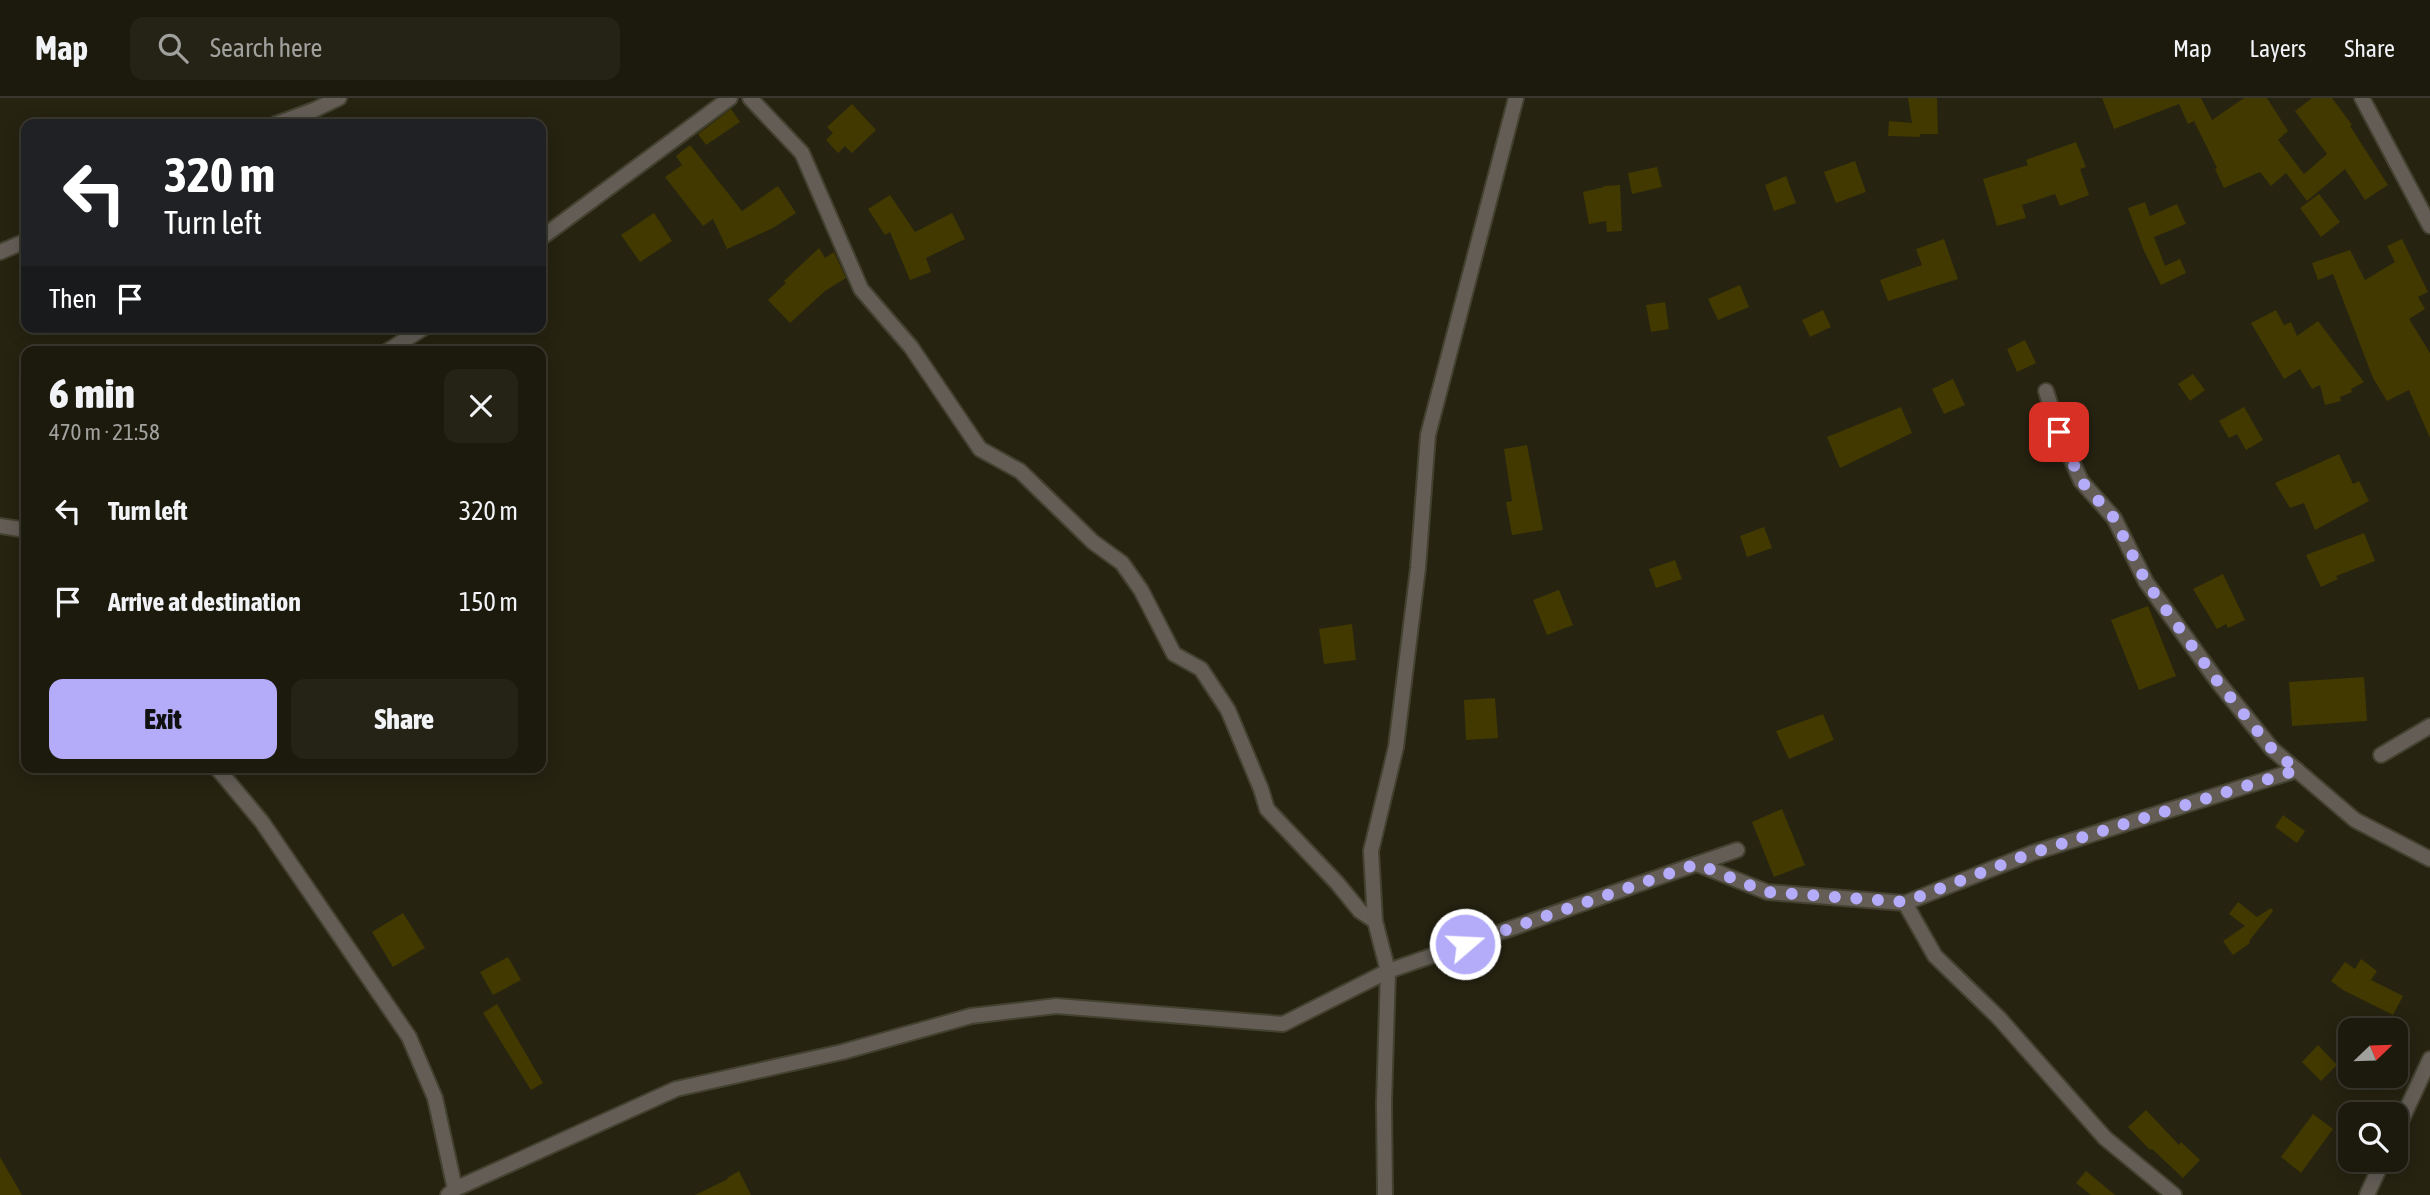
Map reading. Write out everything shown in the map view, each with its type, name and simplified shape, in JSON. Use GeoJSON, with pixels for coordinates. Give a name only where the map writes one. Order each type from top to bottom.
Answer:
{"type":"FeatureCollection","features":[{"type":"Feature","properties":{"kind":"street"},"geometry":{"type":"LineString","coordinates":[[290,119],[339,98]]}},
{"type":"Feature","properties":{"kind":"street"},"geometry":{"type":"LineString","coordinates":[[546,234],[730,98]]}},
{"type":"Feature","properties":{"kind":"street"},"geometry":{"type":"LineString","coordinates":[[750,98],[802,153],[861,289],[911,347],[980,449],[1020,471],[1093,542],[1122,563],[1141,590],[1174,654],[1201,669],[1228,710],[1267,809],[1360,911],[1375,921]]}},
{"type":"Feature","properties":{"kind":"street"},"geometry":{"type":"LineString","coordinates":[[1385,1195],[1384,1103],[1388,971],[1375,921],[1371,851],[1396,747],[1418,568],[1428,435],[1516,98]]}},
{"type":"Feature","properties":{"kind":"street"},"geometry":{"type":"LineString","coordinates":[[2362,98],[2430,226]]}},
{"type":"Feature","properties":{"kind":"street"},"geometry":{"type":"LineString","coordinates":[[0,252],[21,243]]}},
{"type":"Feature","properties":{"kind":"street"},"geometry":{"type":"LineString","coordinates":[[395,346],[416,333]]}},
{"type":"Feature","properties":{"kind":"street"},"geometry":{"type":"LineString","coordinates":[[2046,391],[2059,432],[2081,481],[2114,518],[2146,582],[2225,692],[2272,749],[2355,820],[2430,859]]}},
{"type":"Feature","properties":{"kind":"street"},"geometry":{"type":"LineString","coordinates":[[0,526],[21,529]]}},
{"type":"Feature","properties":{"kind":"street"},"geometry":{"type":"LineString","coordinates":[[2381,755],[2430,726]]}},
{"type":"Feature","properties":{"kind":"street"},"geometry":{"type":"LineString","coordinates":[[1697,864],[1767,892],[1905,902],[2032,853],[2297,770]]}},
{"type":"Feature","properties":{"kind":"street"},"geometry":{"type":"LineString","coordinates":[[221,773],[262,822],[409,1037],[435,1098],[451,1192],[676,1089],[842,1052],[971,1016],[1056,1006],[1283,1024],[1388,971],[1737,850]]}},
{"type":"Feature","properties":{"kind":"street"},"geometry":{"type":"LineString","coordinates":[[1905,902],[1935,956],[1999,1018],[2105,1138],[2174,1195]]}},
{"type":"Feature","properties":{"kind":"street"},"geometry":{"type":"LineString","coordinates":[[2408,1106],[2430,1059]]}},
{"type":"Feature","properties":{"kind":"street"},"geometry":{"type":"LineString","coordinates":[[2367,1195],[2378,1172]]}},
{"type":"Feature","properties":{"kind":"building"},"geometry":{"type":"Polygon","coordinates":[[[1908,98],[1937,98],[1938,134],[1920,134],[1920,137],[1888,136],[1889,121],[1912,123],[1908,98]]]}},
{"type":"Feature","properties":{"kind":"building"},"geometry":{"type":"Polygon","coordinates":[[[2102,98],[2201,98],[2212,120],[2244,98],[2267,98],[2288,131],[2278,140],[2304,174],[2327,154],[2295,111],[2312,98],[2332,98],[2352,125],[2350,126],[2388,185],[2365,200],[2345,169],[2307,201],[2286,173],[2271,186],[2260,172],[2224,188],[2194,121],[2188,124],[2179,104],[2114,129],[2102,98]]]}},
{"type":"Feature","properties":{"kind":"building"},"geometry":{"type":"Polygon","coordinates":[[[852,104],[876,130],[852,153],[845,146],[838,153],[826,140],[833,133],[827,127],[852,104]]]}},
{"type":"Feature","properties":{"kind":"building"},"geometry":{"type":"Polygon","coordinates":[[[731,109],[740,122],[706,145],[698,134],[731,109]]]}},
{"type":"Feature","properties":{"kind":"building"},"geometry":{"type":"Polygon","coordinates":[[[2076,142],[2086,167],[2080,169],[2089,195],[2060,206],[2055,194],[2022,205],[2026,218],[1997,226],[1983,179],[2028,165],[2026,160],[2076,142]]]}},
{"type":"Feature","properties":{"kind":"building"},"geometry":{"type":"Polygon","coordinates":[[[690,145],[742,211],[778,186],[796,213],[773,228],[727,249],[713,219],[703,226],[665,177],[682,165],[676,156],[690,145]]]}},
{"type":"Feature","properties":{"kind":"building"},"geometry":{"type":"Polygon","coordinates":[[[1855,161],[1866,192],[1836,203],[1824,172],[1855,161]]]}},
{"type":"Feature","properties":{"kind":"building"},"geometry":{"type":"Polygon","coordinates":[[[1657,167],[1662,187],[1632,194],[1628,173],[1657,167]]]}},
{"type":"Feature","properties":{"kind":"building"},"geometry":{"type":"Polygon","coordinates":[[[1786,176],[1796,203],[1774,211],[1765,185],[1786,176]]]}},
{"type":"Feature","properties":{"kind":"building"},"geometry":{"type":"Polygon","coordinates":[[[1620,185],[1622,231],[1607,232],[1606,221],[1589,224],[1583,192],[1620,185]]]}},
{"type":"Feature","properties":{"kind":"building"},"geometry":{"type":"Polygon","coordinates":[[[2319,194],[2340,222],[2321,237],[2300,208],[2319,194]]]}},
{"type":"Feature","properties":{"kind":"building"},"geometry":{"type":"Polygon","coordinates":[[[890,195],[915,232],[952,213],[965,239],[926,258],[931,272],[910,280],[890,232],[885,235],[868,209],[890,195]]]}},
{"type":"Feature","properties":{"kind":"building"},"geometry":{"type":"Polygon","coordinates":[[[2145,202],[2150,216],[2177,204],[2186,224],[2154,237],[2165,266],[2180,259],[2186,273],[2161,285],[2144,251],[2128,208],[2145,202]]]}},
{"type":"Feature","properties":{"kind":"building"},"geometry":{"type":"Polygon","coordinates":[[[654,213],[672,241],[640,262],[621,235],[654,213]]]}},
{"type":"Feature","properties":{"kind":"building"},"geometry":{"type":"Polygon","coordinates":[[[1944,239],[1958,279],[1888,301],[1880,280],[1922,265],[1916,249],[1944,239]]]}},
{"type":"Feature","properties":{"kind":"building"},"geometry":{"type":"Polygon","coordinates":[[[2402,239],[2428,292],[2418,297],[2425,309],[2409,319],[2430,353],[2430,438],[2409,390],[2387,401],[2373,378],[2333,274],[2318,280],[2312,263],[2350,250],[2365,280],[2395,262],[2387,246],[2402,239]]]}},
{"type":"Feature","properties":{"kind":"building"},"geometry":{"type":"Polygon","coordinates":[[[819,248],[825,258],[834,252],[846,278],[825,291],[790,323],[768,300],[819,248]]]}},
{"type":"Feature","properties":{"kind":"building"},"geometry":{"type":"Polygon","coordinates":[[[1740,285],[1749,307],[1718,320],[1708,299],[1740,285]]]}},
{"type":"Feature","properties":{"kind":"building"},"geometry":{"type":"Polygon","coordinates":[[[1665,302],[1669,329],[1651,332],[1646,305],[1665,302]]]}},
{"type":"Feature","properties":{"kind":"building"},"geometry":{"type":"Polygon","coordinates":[[[1823,310],[1831,327],[1810,337],[1802,320],[1823,310]]]}},
{"type":"Feature","properties":{"kind":"building"},"geometry":{"type":"Polygon","coordinates":[[[2276,310],[2284,325],[2291,322],[2297,336],[2318,321],[2364,382],[2351,389],[2352,392],[2340,397],[2341,401],[2325,405],[2320,385],[2312,389],[2300,369],[2284,379],[2251,323],[2276,310]]]}},
{"type":"Feature","properties":{"kind":"building"},"geometry":{"type":"Polygon","coordinates":[[[2025,340],[2036,363],[2017,372],[2007,349],[2025,340]]]}},
{"type":"Feature","properties":{"kind":"building"},"geometry":{"type":"Polygon","coordinates":[[[2193,374],[2205,390],[2190,401],[2178,384],[2193,374]]]}},
{"type":"Feature","properties":{"kind":"building"},"geometry":{"type":"Polygon","coordinates":[[[1953,379],[1965,405],[1944,414],[1932,389],[1953,379]]]}},
{"type":"Feature","properties":{"kind":"building"},"geometry":{"type":"Polygon","coordinates":[[[1901,407],[1912,433],[1840,468],[1827,437],[1901,407]]]}},
{"type":"Feature","properties":{"kind":"building"},"geometry":{"type":"Polygon","coordinates":[[[2244,407],[2263,440],[2246,450],[2237,434],[2229,438],[2219,421],[2244,407]]]}},
{"type":"Feature","properties":{"kind":"building"},"geometry":{"type":"Polygon","coordinates":[[[1527,445],[1543,530],[1512,535],[1506,502],[1512,501],[1504,449],[1527,445]]]}},
{"type":"Feature","properties":{"kind":"building"},"geometry":{"type":"Polygon","coordinates":[[[2339,454],[2353,484],[2359,481],[2369,501],[2315,530],[2304,503],[2290,508],[2275,483],[2339,454]]]}},
{"type":"Feature","properties":{"kind":"building"},"geometry":{"type":"Polygon","coordinates":[[[1764,527],[1772,548],[1747,557],[1740,536],[1764,527]]]}},
{"type":"Feature","properties":{"kind":"building"},"geometry":{"type":"Polygon","coordinates":[[[2364,533],[2375,561],[2336,576],[2338,579],[2321,587],[2306,555],[2364,533]]]}},
{"type":"Feature","properties":{"kind":"building"},"geometry":{"type":"Polygon","coordinates":[[[1675,560],[1682,579],[1656,588],[1649,569],[1675,560]]]}},
{"type":"Feature","properties":{"kind":"building"},"geometry":{"type":"Polygon","coordinates":[[[2223,574],[2245,620],[2228,628],[2226,624],[2217,629],[2193,589],[2223,574]]]}},
{"type":"Feature","properties":{"kind":"building"},"geometry":{"type":"Polygon","coordinates":[[[1559,590],[1573,625],[1547,635],[1533,600],[1559,590]]]}},
{"type":"Feature","properties":{"kind":"building"},"geometry":{"type":"Polygon","coordinates":[[[2148,606],[2176,676],[2139,690],[2111,620],[2148,606]]]}},
{"type":"Feature","properties":{"kind":"building"},"geometry":{"type":"Polygon","coordinates":[[[1352,624],[1356,660],[1324,664],[1319,629],[1352,624]]]}},
{"type":"Feature","properties":{"kind":"building"},"geometry":{"type":"Polygon","coordinates":[[[2364,677],[2367,721],[2292,726],[2289,682],[2364,677]]]}},
{"type":"Feature","properties":{"kind":"building"},"geometry":{"type":"Polygon","coordinates":[[[1495,698],[1498,738],[1466,740],[1464,700],[1495,698]]]}},
{"type":"Feature","properties":{"kind":"building"},"geometry":{"type":"Polygon","coordinates":[[[1823,714],[1834,740],[1789,759],[1776,731],[1823,714]]]}},
{"type":"Feature","properties":{"kind":"building"},"geometry":{"type":"Polygon","coordinates":[[[1782,809],[1805,865],[1774,877],[1752,822],[1782,809]]]}},
{"type":"Feature","properties":{"kind":"building"},"geometry":{"type":"Polygon","coordinates":[[[2283,815],[2305,831],[2297,843],[2275,827],[2283,815]]]}},
{"type":"Feature","properties":{"kind":"building"},"geometry":{"type":"Polygon","coordinates":[[[2238,902],[2257,917],[2271,908],[2273,911],[2250,943],[2233,955],[2223,941],[2245,926],[2229,914],[2238,902]]]}},
{"type":"Feature","properties":{"kind":"building"},"geometry":{"type":"Polygon","coordinates":[[[403,913],[425,948],[393,967],[372,932],[403,913]]]}},
{"type":"Feature","properties":{"kind":"building"},"geometry":{"type":"Polygon","coordinates":[[[508,957],[521,980],[493,995],[480,972],[508,957]]]}},
{"type":"Feature","properties":{"kind":"building"},"geometry":{"type":"Polygon","coordinates":[[[2361,959],[2377,971],[2371,980],[2403,996],[2393,1015],[2343,990],[2331,981],[2345,962],[2355,969],[2361,959]]]}},
{"type":"Feature","properties":{"kind":"building"},"geometry":{"type":"Polygon","coordinates":[[[497,1004],[543,1083],[531,1090],[483,1013],[497,1004]]]}},
{"type":"Feature","properties":{"kind":"building"},"geometry":{"type":"Polygon","coordinates":[[[2318,1045],[2337,1065],[2321,1081],[2302,1062],[2318,1045]]]}},
{"type":"Feature","properties":{"kind":"building"},"geometry":{"type":"Polygon","coordinates":[[[2146,1110],[2179,1145],[2181,1142],[2200,1160],[2183,1178],[2128,1127],[2146,1110]]]}},
{"type":"Feature","properties":{"kind":"building"},"geometry":{"type":"Polygon","coordinates":[[[2313,1114],[2333,1129],[2301,1173],[2281,1157],[2313,1114]]]}},
{"type":"Feature","properties":{"kind":"building"},"geometry":{"type":"Polygon","coordinates":[[[0,1157],[22,1195],[0,1195],[0,1157]]]}},
{"type":"Feature","properties":{"kind":"building"},"geometry":{"type":"Polygon","coordinates":[[[739,1171],[751,1195],[695,1195],[728,1179],[739,1171]]]}},
{"type":"Feature","properties":{"kind":"building"},"geometry":{"type":"Polygon","coordinates":[[[2086,1171],[2115,1195],[2091,1195],[2076,1183],[2086,1171]]]}},
{"type":"Feature","properties":{"kind":"route"},"geometry":{"type":"LineString","coordinates":[[1465,944],[1697,864],[1767,892],[1905,902],[2032,853],[2297,770],[2272,749],[2218,682],[2146,582],[2114,518],[2081,481],[2059,432]]}}]}
